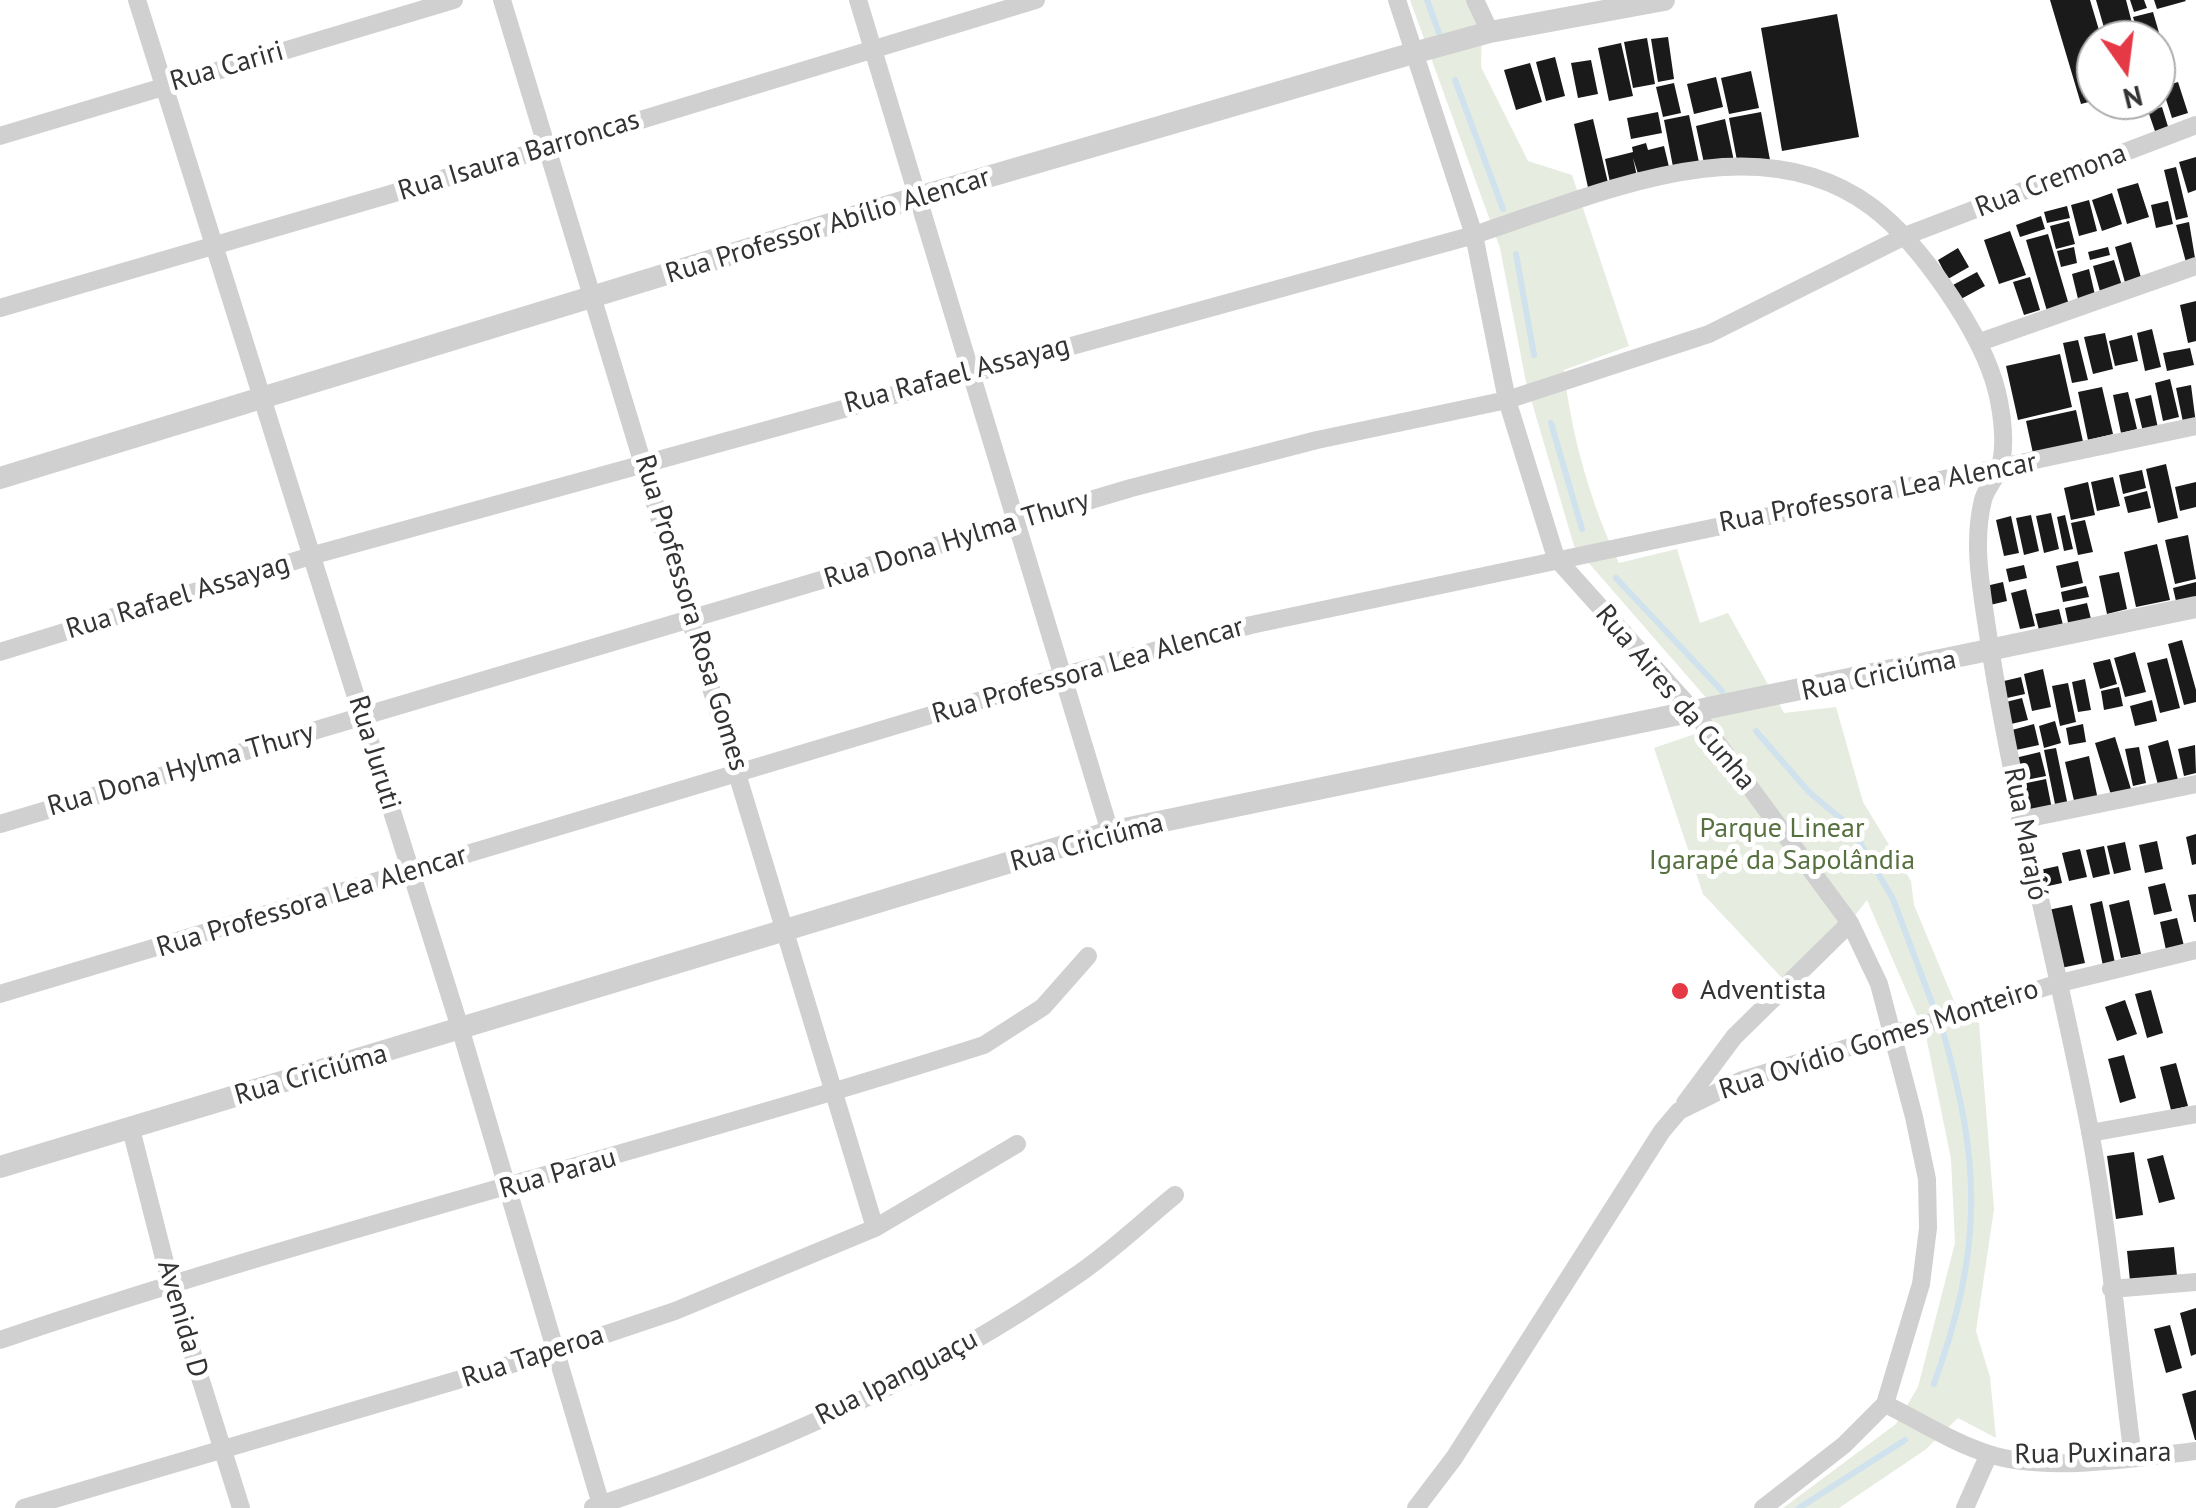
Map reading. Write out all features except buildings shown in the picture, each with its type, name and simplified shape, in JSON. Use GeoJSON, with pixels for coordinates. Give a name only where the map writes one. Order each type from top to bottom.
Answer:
{"type":"FeatureCollection","features":[{"type":"Feature","properties":{"kind":"street","name":"Rua Juruti"},"geometry":{"type":"LineString","coordinates":[[137,0],[461,1031],[598,1507]]}},
{"type":"Feature","properties":{"kind":"street","name":"Rua Cariri"},"geometry":{"type":"LineString","coordinates":[[0,136],[454,0]]}},
{"type":"Feature","properties":{"kind":"street","name":"Rua Professora Rosa Gomes"},"geometry":{"type":"LineString","coordinates":[[502,0],[694,619],[831,1094],[876,1228]]}},
{"type":"Feature","properties":{"kind":"street"},"geometry":{"type":"LineString","coordinates":[[858,0],[1110,832]]}},
{"type":"Feature","properties":{"kind":"street","name":"Rua Isaura Barroncas"},"geometry":{"type":"LineString","coordinates":[[0,308],[546,149],[1036,0]]}},
{"type":"Feature","properties":{"kind":"street","name":"Rua Aires da Cunha"},"geometry":{"type":"LineString","coordinates":[[1396,0],[1417,52],[1474,235],[1507,400],[1556,558],[1696,714],[1850,923],[1879,984],[1893,1033],[1927,1179],[1928,1228],[1922,1284],[1885,1404],[1844,1445],[1764,1508]]}},
{"type":"Feature","properties":{"kind":"street"},"geometry":{"type":"LineString","coordinates":[[1475,0],[1490,32]]}},
{"type":"Feature","properties":{"kind":"street","name":"Rua Professor Abílio Alencar"},"geometry":{"type":"LineString","coordinates":[[0,478],[915,198],[1417,52],[1490,32],[1664,0]]}},
{"type":"Feature","properties":{"kind":"street","name":"Rua Cremona"},"geometry":{"type":"LineString","coordinates":[[1905,236],[2196,125]]}},
{"type":"Feature","properties":{"kind":"street","name":"Rua Rafael Assayag"},"geometry":{"type":"LineString","coordinates":[[0,652],[314,556],[644,462],[1474,235],[1654,176],[1742,167],[1814,178],[1870,206],[1905,236]]}},
{"type":"Feature","properties":{"kind":"street","name":"Rua Marajó"},"geometry":{"type":"LineString","coordinates":[[1905,236],[1980,342],[1998,392],[2002,442],[1999,469],[1984,500],[1978,533],[1990,653],[2020,820],[2090,1133],[2133,1458]]}},
{"type":"Feature","properties":{"kind":"street","name":"Rua Dona Hylma Thury"},"geometry":{"type":"LineString","coordinates":[[0,824],[1131,488],[1317,440],[1507,400],[1709,334],[1905,236]]}},
{"type":"Feature","properties":{"kind":"street"},"geometry":{"type":"LineString","coordinates":[[1980,342],[2196,266]]}},
{"type":"Feature","properties":{"kind":"street","name":"Rua Professora Lea Alencar"},"geometry":{"type":"LineString","coordinates":[[0,994],[1060,676],[1251,625],[2196,426]]}},
{"type":"Feature","properties":{"kind":"street","name":"Rua Criciúma"},"geometry":{"type":"LineString","coordinates":[[0,1167],[1110,832],[2196,608]]}},
{"type":"Feature","properties":{"kind":"street"},"geometry":{"type":"LineString","coordinates":[[2020,820],[2196,784]]}},
{"type":"Feature","properties":{"kind":"street"},"geometry":{"type":"LineString","coordinates":[[1679,1110],[1734,1037],[1850,923]]}},
{"type":"Feature","properties":{"kind":"street","name":"Rua Ovídio Gomes Monteiro"},"geometry":{"type":"LineString","coordinates":[[1416,1508],[1454,1458],[1679,1110],[1742,1080],[1893,1033],[2056,984],[2196,950]]}},
{"type":"Feature","properties":{"kind":"street","name":"Rua Parau"},"geometry":{"type":"LineString","coordinates":[[0,1340],[170,1282],[507,1189],[831,1094],[984,1044],[1043,1006],[1088,956]]}},
{"type":"Feature","properties":{"kind":"street"},"geometry":{"type":"LineString","coordinates":[[2090,1133],[2196,1114]]}},
{"type":"Feature","properties":{"kind":"street","name":"Avenida D"},"geometry":{"type":"LineString","coordinates":[[131,1128],[170,1282],[240,1508]]}},
{"type":"Feature","properties":{"kind":"street","name":"Rua Taperoa"},"geometry":{"type":"LineString","coordinates":[[24,1508],[556,1351],[743,1285],[876,1228],[1016,1144]]}},
{"type":"Feature","properties":{"kind":"street","name":"Rua Ipanguaçu"},"geometry":{"type":"LineString","coordinates":[[598,1507],[794,1429],[966,1346],[1076,1276],[1175,1195]]}},
{"type":"Feature","properties":{"kind":"street"},"geometry":{"type":"LineString","coordinates":[[2111,1289],[2196,1282]]}},
{"type":"Feature","properties":{"kind":"street"},"geometry":{"type":"LineString","coordinates":[[1885,1404],[1989,1454]]}},
{"type":"Feature","properties":{"kind":"street","name":"Rua Puxinara"},"geometry":{"type":"LineString","coordinates":[[1965,1508],[1989,1454],[2024,1460],[2133,1458],[2196,1451]]}},
{"type":"Feature","properties":{"kind":"green space","name":"Parque Linear Igarapé da Sapolândia"},"geometry":{"type":"Polygon","coordinates":[[[1410,0],[1471,0],[1482,23],[1481,67],[1528,161],[1572,175],[1629,346],[1564,370],[1584,469],[1619,563],[1677,549],[1700,623],[1728,613],[1784,713],[1836,707],[1863,802],[1911,881],[1914,905],[1954,1001],[1969,1019],[1979,1023],[1994,1209],[1976,1331],[1990,1377],[1996,1438],[1958,1418],[1925,1450],[1839,1508],[1783,1508],[1896,1424],[1918,1387],[1955,1243],[1951,1159],[1926,1036],[1867,900],[1795,992],[1703,894],[1654,748],[1695,734],[1708,700],[1574,546],[1526,382],[1500,248],[1410,0]]]}},
{"type":"Feature","properties":{"kind":"waterway"},"geometry":{"type":"LineString","coordinates":[[1427,0],[1439,33]]}},
{"type":"Feature","properties":{"kind":"waterway"},"geometry":{"type":"LineString","coordinates":[[1455,80],[1503,209]]}},
{"type":"Feature","properties":{"kind":"waterway"},"geometry":{"type":"LineString","coordinates":[[1516,254],[1534,355]]}},
{"type":"Feature","properties":{"kind":"waterway"},"geometry":{"type":"LineString","coordinates":[[1551,423],[1582,529]]}},
{"type":"Feature","properties":{"kind":"waterway"},"geometry":{"type":"LineString","coordinates":[[1616,578],[1722,691]]}},
{"type":"Feature","properties":{"kind":"waterway"},"geometry":{"type":"LineString","coordinates":[[1756,731],[1809,792],[1851,827],[1893,899],[1932,1003]]}},
{"type":"Feature","properties":{"kind":"waterway"},"geometry":{"type":"LineString","coordinates":[[1934,1384],[1961,1292],[1971,1209],[1965,1125],[1943,1032]]}},
{"type":"Feature","properties":{"kind":"waterway"},"geometry":{"type":"LineString","coordinates":[[1799,1508],[1905,1440]]}},
{"type":"Feature","properties":{"kind":"place","name":"Adventista"},"geometry":{"type":"Point","coordinates":[1680,991]}}]}
